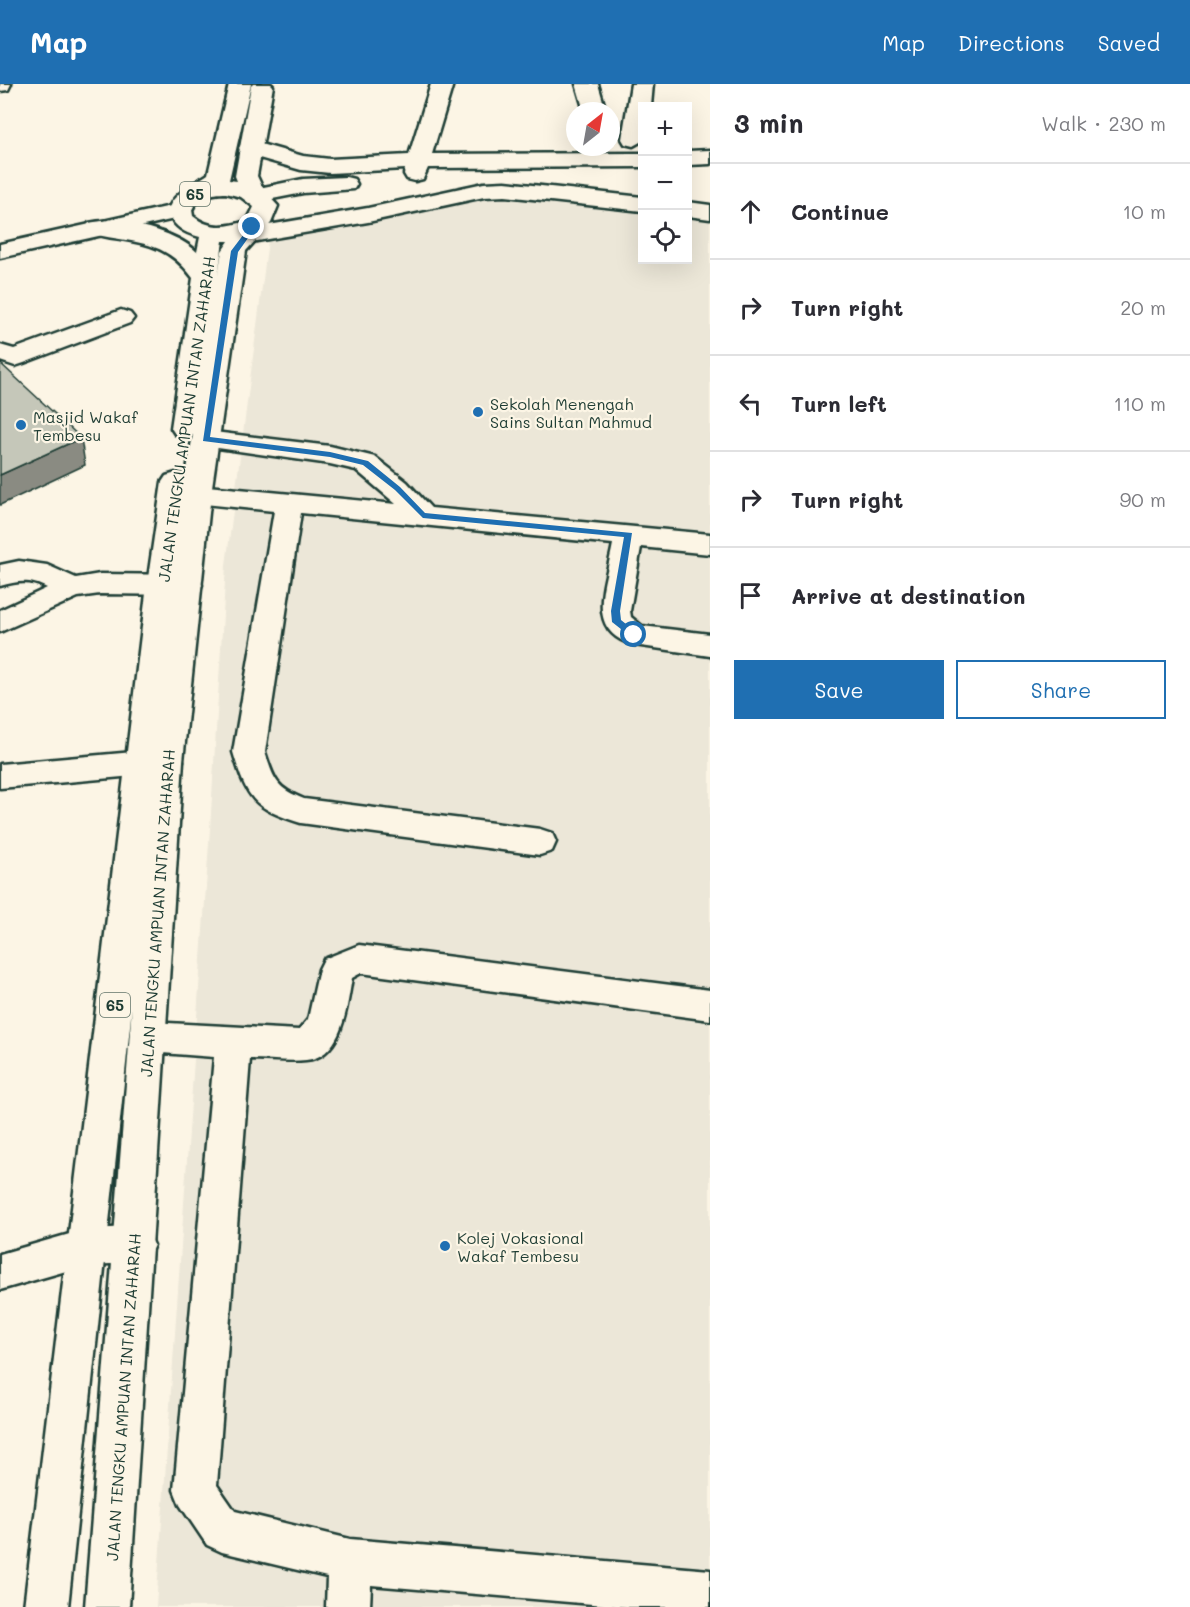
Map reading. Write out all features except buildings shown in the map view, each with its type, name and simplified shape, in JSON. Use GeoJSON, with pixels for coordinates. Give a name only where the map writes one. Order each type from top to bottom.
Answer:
{"type":"FeatureCollection","features":[{"type":"Feature","properties":{"kind":"main road","name":"65"},"geometry":{"type":"LineString","coordinates":[[200,191],[227,187],[255,212],[233,233],[212,233],[189,225],[182,219],[180,211],[183,203],[190,196],[219,177],[240,84]]}},
{"type":"Feature","properties":{"kind":"main road"},"geometry":{"type":"LineString","coordinates":[[255,212],[246,176],[262,84]]}},
{"type":"Feature","properties":{"kind":"main road"},"geometry":{"type":"LineString","coordinates":[[417,167],[442,84]]}},
{"type":"Feature","properties":{"kind":"main road"},"geometry":{"type":"LineString","coordinates":[[587,84],[593,102]]}},
{"type":"Feature","properties":{"kind":"main road"},"geometry":{"type":"LineString","coordinates":[[641,102],[642,84]]}},
{"type":"Feature","properties":{"kind":"main road"},"geometry":{"type":"LineString","coordinates":[[620,145],[638,139]]}},
{"type":"Feature","properties":{"kind":"main road"},"geometry":{"type":"LineString","coordinates":[[250,148],[301,163],[330,166],[417,167],[566,154]]}},
{"type":"Feature","properties":{"kind":"main road"},"geometry":{"type":"LineString","coordinates":[[620,154],[638,159]]}},
{"type":"Feature","properties":{"kind":"main road"},"geometry":{"type":"LineString","coordinates":[[692,158],[710,158]]}},
{"type":"Feature","properties":{"kind":"main road"},"geometry":{"type":"LineString","coordinates":[[255,212],[311,196],[332,186],[417,167]]}},
{"type":"Feature","properties":{"kind":"main road"},"geometry":{"type":"LineString","coordinates":[[255,212],[368,215],[484,190],[505,189],[638,204]]}},
{"type":"Feature","properties":{"kind":"main road"},"geometry":{"type":"LineString","coordinates":[[692,210],[710,212]]}},
{"type":"Feature","properties":{"kind":"main road"},"geometry":{"type":"LineString","coordinates":[[0,251],[180,211]]}},
{"type":"Feature","properties":{"kind":"main road","name":"JALAN TENGKU AMPUAN INTAN ZAHARAH"},"geometry":{"type":"LineString","coordinates":[[186,493],[206,439],[234,251],[255,212]]}},
{"type":"Feature","properties":{"kind":"main road"},"geometry":{"type":"LineString","coordinates":[[97,228],[170,242],[190,256],[206,278]]}},
{"type":"Feature","properties":{"kind":"main road","name":"JALAN TENGKU AMPUAN INTAN ZAHARAH"},"geometry":{"type":"LineString","coordinates":[[46,1607],[87,1247],[155,762],[186,493],[212,233]]}},
{"type":"Feature","properties":{"kind":"main road"},"geometry":{"type":"LineString","coordinates":[[0,353],[15,358],[122,318]]}},
{"type":"Feature","properties":{"kind":"main road"},"geometry":{"type":"LineString","coordinates":[[206,439],[330,454],[365,463],[398,488],[423,516]]}},
{"type":"Feature","properties":{"kind":"main road"},"geometry":{"type":"LineString","coordinates":[[186,493],[710,544]]}},
{"type":"Feature","properties":{"kind":"main road"},"geometry":{"type":"LineString","coordinates":[[289,503],[249,752],[260,788],[273,800],[301,811],[540,842]]}},
{"type":"Feature","properties":{"kind":"main road"},"geometry":{"type":"LineString","coordinates":[[629,535],[615,611],[616,622],[634,635],[710,645]]}},
{"type":"Feature","properties":{"kind":"main road"},"geometry":{"type":"LineString","coordinates":[[0,576],[23,569],[41,572],[72,588]]}},
{"type":"Feature","properties":{"kind":"main road"},"geometry":{"type":"LineString","coordinates":[[0,622],[72,588],[100,584],[174,585]]}},
{"type":"Feature","properties":{"kind":"main road"},"geometry":{"type":"LineString","coordinates":[[0,776],[155,762]]}},
{"type":"Feature","properties":{"kind":"main road","name":"JALAN TENGKU AMPUAN INTAN ZAHARAH"},"geometry":{"type":"LineString","coordinates":[[107,1607],[149,1037],[155,762]]}},
{"type":"Feature","properties":{"kind":"main road"},"geometry":{"type":"LineString","coordinates":[[149,1037],[308,1045],[325,1026],[336,969],[359,959],[710,1005]]}},
{"type":"Feature","properties":{"kind":"main road"},"geometry":{"type":"LineString","coordinates":[[233,1042],[195,1490],[222,1530],[350,1561],[710,1592]]}},
{"type":"Feature","properties":{"kind":"main road"},"geometry":{"type":"LineString","coordinates":[[0,1272],[87,1247],[134,1245]]}},
{"type":"Feature","properties":{"kind":"main road"},"geometry":{"type":"LineString","coordinates":[[348,1607],[350,1561]]}},
{"type":"Feature","properties":{"kind":"shaded area"},"geometry":{"type":"Polygon","coordinates":[[[485,184],[638,200],[638,264],[692,264],[692,205],[710,207],[710,1607],[156,1607],[226,565],[270,225],[485,184]]]}},
{"type":"Feature","properties":{"kind":"place","name":"Sekolah Menengah Sains Sultan Mahmud"},"geometry":{"type":"Point","coordinates":[478,412]}},
{"type":"Feature","properties":{"kind":"place","name":"Masjid Wakaf Tembesu"},"geometry":{"type":"Point","coordinates":[21,425]}},
{"type":"Feature","properties":{"kind":"place","name":"Kolej Vokasional Wakaf Tembesu"},"geometry":{"type":"Point","coordinates":[445,1246]}},
{"type":"Feature","properties":{"kind":"route"},"geometry":{"type":"LineString","coordinates":[[252,227],[234,251],[206,439],[330,454],[365,463],[398,488],[423,516],[629,535],[615,611],[616,622],[634,635]]}}]}
